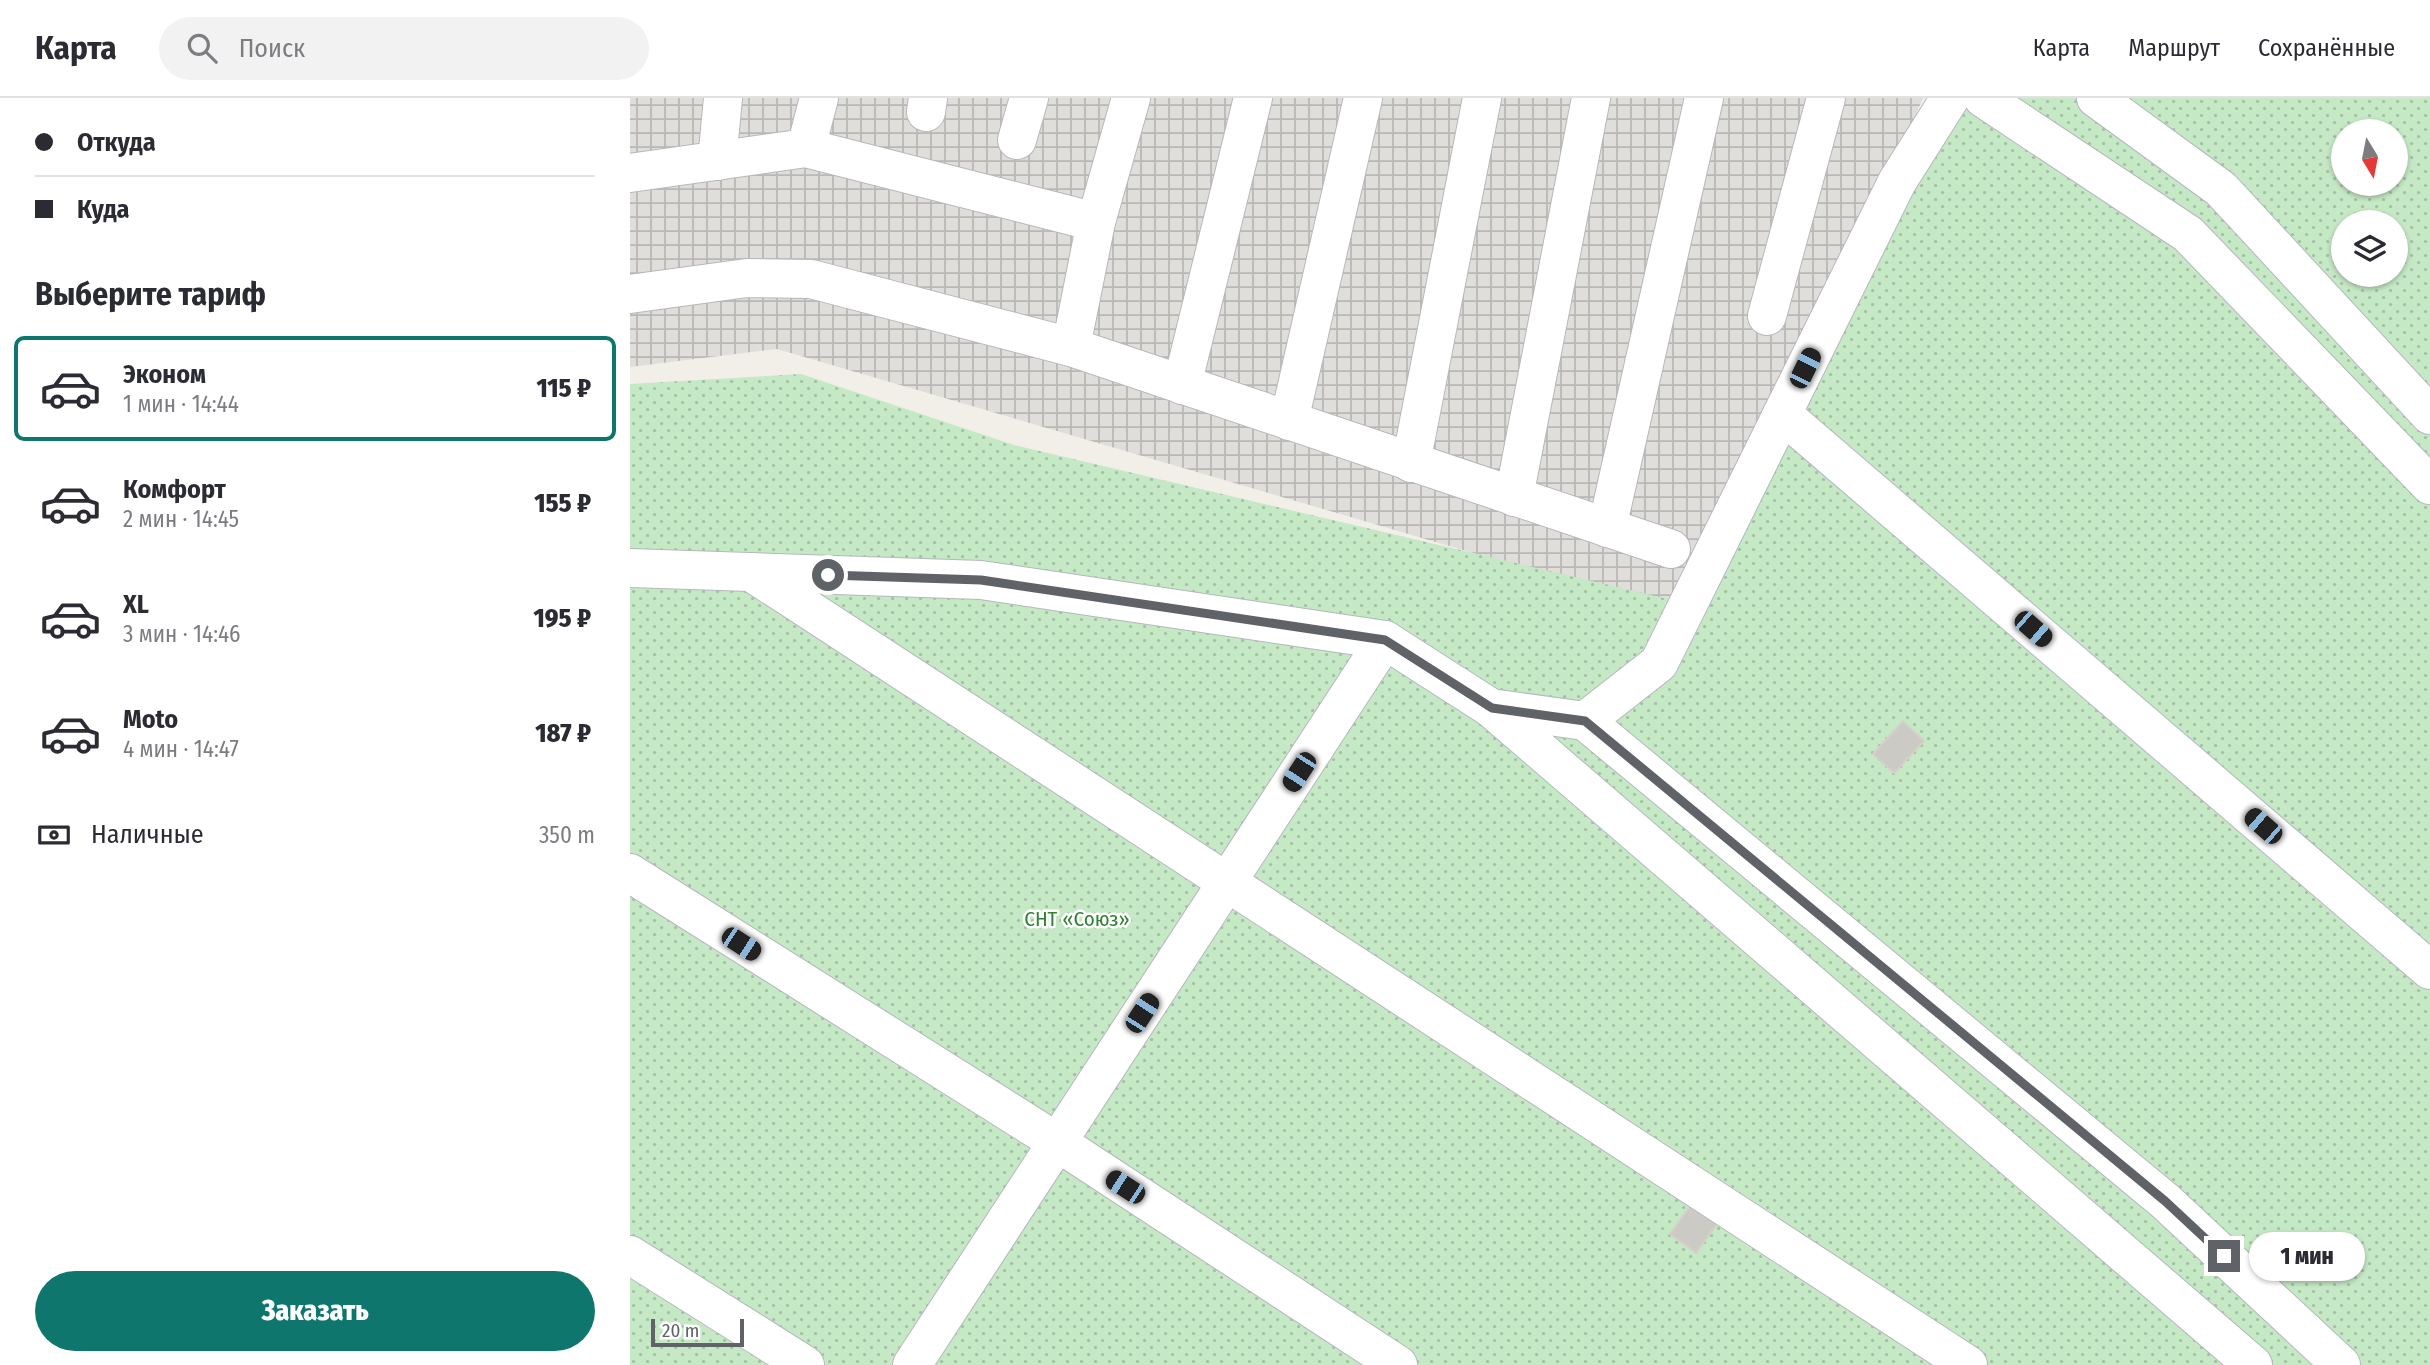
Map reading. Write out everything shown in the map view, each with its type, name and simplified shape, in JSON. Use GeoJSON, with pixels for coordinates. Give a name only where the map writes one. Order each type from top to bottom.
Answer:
{"type":"FeatureCollection","features":[{"type":"Feature","properties":{"kind":"lane"},"geometry":{"type":"LineString","coordinates":[[717,161],[723,98]]}},
{"type":"Feature","properties":{"kind":"lane"},"geometry":{"type":"LineString","coordinates":[[806,148],[819,98]]}},
{"type":"Feature","properties":{"kind":"lane"},"geometry":{"type":"LineString","coordinates":[[1017,139],[1029,98]]}},
{"type":"Feature","properties":{"kind":"lane"},"geometry":{"type":"LineString","coordinates":[[1071,347],[1096,222],[1131,98]]}},
{"type":"Feature","properties":{"kind":"lane"},"geometry":{"type":"LineString","coordinates":[[1182,385],[1253,98]]}},
{"type":"Feature","properties":{"kind":"lane"},"geometry":{"type":"LineString","coordinates":[[1289,421],[1363,98]]}},
{"type":"Feature","properties":{"kind":"lane"},"geometry":{"type":"LineString","coordinates":[[1411,463],[1482,98]]}},
{"type":"Feature","properties":{"kind":"lane"},"geometry":{"type":"LineString","coordinates":[[1514,497],[1591,98]]}},
{"type":"Feature","properties":{"kind":"lane"},"geometry":{"type":"LineString","coordinates":[[1607,528],[1704,98]]}},
{"type":"Feature","properties":{"kind":"lane"},"geometry":{"type":"LineString","coordinates":[[1767,316],[1826,98]]}},
{"type":"Feature","properties":{"kind":"lane"},"geometry":{"type":"LineString","coordinates":[[1585,721],[1659,663],[1898,182],[1950,98]]}},
{"type":"Feature","properties":{"kind":"lane"},"geometry":{"type":"LineString","coordinates":[[1983,98],[2188,234],[2430,485]]}},
{"type":"Feature","properties":{"kind":"lane"},"geometry":{"type":"LineString","coordinates":[[2096,98],[2221,189],[2430,415]]}},
{"type":"Feature","properties":{"kind":"lane"},"geometry":{"type":"LineString","coordinates":[[630,173],[806,148],[1096,222]]}},
{"type":"Feature","properties":{"kind":"lane"},"geometry":{"type":"LineString","coordinates":[[630,295],[747,278],[811,279],[1071,347],[1671,550]]}},
{"type":"Feature","properties":{"kind":"lane"},"geometry":{"type":"LineString","coordinates":[[1782,414],[2430,970]]}},
{"type":"Feature","properties":{"kind":"lane"},"geometry":{"type":"LineString","coordinates":[[630,568],[981,580],[1385,640],[1492,708],[2253,1365]]}},
{"type":"Feature","properties":{"kind":"lane"},"geometry":{"type":"LineString","coordinates":[[751,572],[1968,1365]]}},
{"type":"Feature","properties":{"kind":"lane"},"geometry":{"type":"LineString","coordinates":[[912,1365],[1385,640]]}},
{"type":"Feature","properties":{"kind":"lane"},"geometry":{"type":"LineString","coordinates":[[1492,708],[1585,721],[2165,1201],[2341,1365]]}},
{"type":"Feature","properties":{"kind":"lane"},"geometry":{"type":"LineString","coordinates":[[630,873],[1057,1142],[1398,1365]]}},
{"type":"Feature","properties":{"kind":"lane"},"geometry":{"type":"LineString","coordinates":[[630,1255],[805,1365]]}},
{"type":"Feature","properties":{"kind":"shaded area"},"geometry":{"type":"Polygon","coordinates":[[[630,98],[1923,98],[1707,588],[1668,610],[777,349],[630,367],[630,98]]]}},
{"type":"Feature","properties":{"kind":"green space","name":"СНТ «Союз»"},"geometry":{"type":"Polygon","coordinates":[[[1941,98],[2430,98],[2430,1365],[630,1365],[630,384],[801,374],[1014,445],[1702,607],[1941,98]]]}},
{"type":"Feature","properties":{"kind":"building"},"geometry":{"type":"Polygon","coordinates":[[[1903,721],[1924,741],[1894,773],[1873,754],[1903,721]]]}},
{"type":"Feature","properties":{"kind":"building"},"geometry":{"type":"Polygon","coordinates":[[[1693,1202],[1719,1221],[1696,1253],[1670,1234],[1693,1202]]]}},
{"type":"Feature","properties":{"kind":"route"},"geometry":{"type":"LineString","coordinates":[[828,575],[981,580],[1385,640],[1492,708],[1585,721],[2165,1201],[2224,1256]]}}]}
